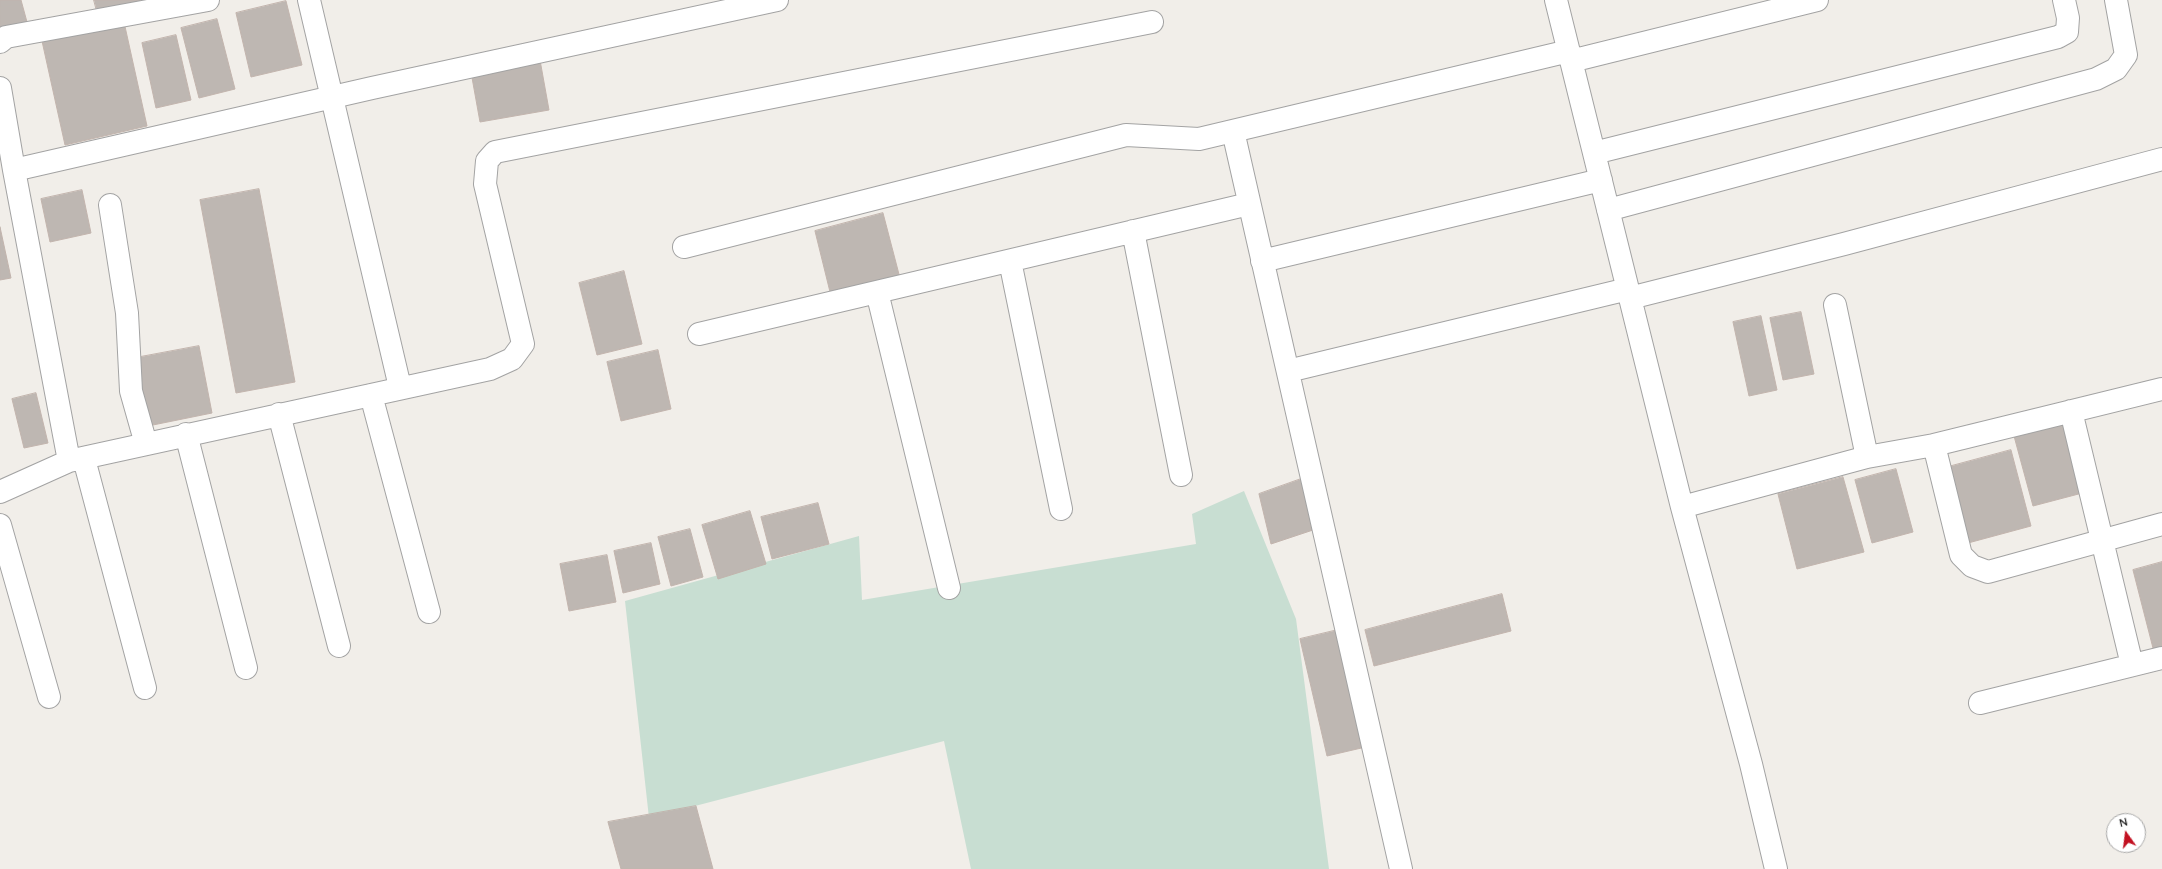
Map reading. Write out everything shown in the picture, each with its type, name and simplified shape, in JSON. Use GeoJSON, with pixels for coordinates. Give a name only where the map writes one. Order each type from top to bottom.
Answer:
{"type":"FeatureCollection","features":[{"type":"Feature","properties":{"kind":"street"},"geometry":{"type":"LineString","coordinates":[[0,42],[6,37],[208,0]]}},
{"type":"Feature","properties":{"kind":"street"},"geometry":{"type":"LineString","coordinates":[[309,0],[400,387]]}},
{"type":"Feature","properties":{"kind":"street"},"geometry":{"type":"LineString","coordinates":[[14,170],[331,98],[777,0]]}},
{"type":"Feature","properties":{"kind":"street"},"geometry":{"type":"LineString","coordinates":[[1556,0],[1682,507],[1751,764],[1776,869]]}},
{"type":"Feature","properties":{"kind":"street"},"geometry":{"type":"LineString","coordinates":[[684,247],[1126,135],[1199,139],[1817,0]]}},
{"type":"Feature","properties":{"kind":"street"},"geometry":{"type":"LineString","coordinates":[[1594,153],[2058,37],[2066,32],[2068,18],[2064,0]]}},
{"type":"Feature","properties":{"kind":"street"},"geometry":{"type":"LineString","coordinates":[[1608,210],[2096,79],[2116,68],[2126,55],[2116,0]]}},
{"type":"Feature","properties":{"kind":"street"},"geometry":{"type":"LineString","coordinates":[[0,492],[77,460],[186,434],[371,395],[400,387],[490,369],[512,359],[523,344],[485,184],[487,161],[495,152],[1152,22]]}},
{"type":"Feature","properties":{"kind":"street"},"geometry":{"type":"LineString","coordinates":[[0,88],[14,170],[77,460],[145,688]]}},
{"type":"Feature","properties":{"kind":"street"},"geometry":{"type":"LineString","coordinates":[[1232,131],[1401,869]]}},
{"type":"Feature","properties":{"kind":"street"},"geometry":{"type":"LineString","coordinates":[[1288,371],[1844,244],[2162,159]]}},
{"type":"Feature","properties":{"kind":"street"},"geometry":{"type":"LineString","coordinates":[[1262,261],[1601,180]]}},
{"type":"Feature","properties":{"kind":"street"},"geometry":{"type":"LineString","coordinates":[[699,334],[1249,204]]}},
{"type":"Feature","properties":{"kind":"street"},"geometry":{"type":"LineString","coordinates":[[110,205],[127,313],[131,391],[146,444]]}},
{"type":"Feature","properties":{"kind":"street"},"geometry":{"type":"LineString","coordinates":[[1133,231],[1180,475]]}},
{"type":"Feature","properties":{"kind":"street"},"geometry":{"type":"LineString","coordinates":[[1010,261],[1062,509]]}},
{"type":"Feature","properties":{"kind":"street"},"geometry":{"type":"LineString","coordinates":[[877,292],[949,588]]}},
{"type":"Feature","properties":{"kind":"street"},"geometry":{"type":"LineString","coordinates":[[1835,305],[1867,457]]}},
{"type":"Feature","properties":{"kind":"street"},"geometry":{"type":"LineString","coordinates":[[1682,507],[1867,457],[1934,445],[2162,389]]}},
{"type":"Feature","properties":{"kind":"street"},"geometry":{"type":"LineString","coordinates":[[371,395],[429,612]]}},
{"type":"Feature","properties":{"kind":"street"},"geometry":{"type":"LineString","coordinates":[[2071,411],[2132,666]]}},
{"type":"Feature","properties":{"kind":"street"},"geometry":{"type":"LineString","coordinates":[[279,414],[339,646]]}},
{"type":"Feature","properties":{"kind":"street"},"geometry":{"type":"LineString","coordinates":[[186,434],[246,668]]}},
{"type":"Feature","properties":{"kind":"street"},"geometry":{"type":"LineString","coordinates":[[1934,445],[1961,554],[1972,566],[1988,572],[2162,524]]}},
{"type":"Feature","properties":{"kind":"street"},"geometry":{"type":"LineString","coordinates":[[0,525],[49,697]]}},
{"type":"Feature","properties":{"kind":"street"},"geometry":{"type":"LineString","coordinates":[[1980,703],[2162,658]]}},
{"type":"Feature","properties":{"kind":"green space"},"geometry":{"type":"Polygon","coordinates":[[[1244,491],[1296,619],[1329,869],[971,869],[944,741],[649,818],[625,601],[859,536],[862,600],[1196,544],[1192,514],[1244,491]]]}},
{"type":"Feature","properties":{"kind":"building"},"geometry":{"type":"Polygon","coordinates":[[[0,0],[21,0],[27,22],[0,29],[0,0]]]}},
{"type":"Feature","properties":{"kind":"building"},"geometry":{"type":"Polygon","coordinates":[[[94,0],[140,0],[141,4],[98,15],[94,0]]]}},
{"type":"Feature","properties":{"kind":"building"},"geometry":{"type":"Polygon","coordinates":[[[286,1],[302,65],[251,77],[236,13],[286,1]]]}},
{"type":"Feature","properties":{"kind":"building"},"geometry":{"type":"Polygon","coordinates":[[[217,19],[235,89],[199,98],[181,28],[217,19]]]}},
{"type":"Feature","properties":{"kind":"building"},"geometry":{"type":"Polygon","coordinates":[[[124,22],[147,126],[65,145],[42,41],[124,22]]]}},
{"type":"Feature","properties":{"kind":"building"},"geometry":{"type":"Polygon","coordinates":[[[176,35],[191,100],[156,108],[142,43],[176,35]]]}},
{"type":"Feature","properties":{"kind":"building"},"geometry":{"type":"Polygon","coordinates":[[[540,60],[549,110],[480,122],[471,72],[540,60]]]}},
{"type":"Feature","properties":{"kind":"building"},"geometry":{"type":"Polygon","coordinates":[[[259,189],[295,382],[236,393],[200,200],[259,189]]]}},
{"type":"Feature","properties":{"kind":"building"},"geometry":{"type":"Polygon","coordinates":[[[82,190],[91,233],[50,242],[41,199],[82,190]]]}},
{"type":"Feature","properties":{"kind":"building"},"geometry":{"type":"Polygon","coordinates":[[[883,213],[901,282],[832,300],[815,231],[883,213]]]}},
{"type":"Feature","properties":{"kind":"building"},"geometry":{"type":"Polygon","coordinates":[[[0,227],[11,278],[0,280],[0,227]]]}},
{"type":"Feature","properties":{"kind":"building"},"geometry":{"type":"Polygon","coordinates":[[[624,271],[642,344],[597,355],[579,283],[624,271]]]}},
{"type":"Feature","properties":{"kind":"building"},"geometry":{"type":"Polygon","coordinates":[[[1801,312],[1814,374],[1783,380],[1770,318],[1801,312]]]}},
{"type":"Feature","properties":{"kind":"building"},"geometry":{"type":"Polygon","coordinates":[[[1761,316],[1777,390],[1749,396],[1733,322],[1761,316]]]}},
{"type":"Feature","properties":{"kind":"building"},"geometry":{"type":"Polygon","coordinates":[[[199,346],[212,413],[148,426],[135,358],[199,346]]]}},
{"type":"Feature","properties":{"kind":"building"},"geometry":{"type":"Polygon","coordinates":[[[658,350],[671,409],[621,421],[607,362],[658,350]]]}},
{"type":"Feature","properties":{"kind":"building"},"geometry":{"type":"Polygon","coordinates":[[[36,393],[48,443],[24,448],[12,399],[36,393]]]}},
{"type":"Feature","properties":{"kind":"building"},"geometry":{"type":"Polygon","coordinates":[[[2071,421],[2090,491],[2033,506],[2014,436],[2071,421]]]}},
{"type":"Feature","properties":{"kind":"building"},"geometry":{"type":"Polygon","coordinates":[[[2011,450],[2031,526],[1968,543],[1948,467],[2011,450]]]}},
{"type":"Feature","properties":{"kind":"building"},"geometry":{"type":"Polygon","coordinates":[[[1896,469],[1913,532],[1872,543],[1855,480],[1896,469]]]}},
{"type":"Feature","properties":{"kind":"building"},"geometry":{"type":"Polygon","coordinates":[[[1843,477],[1864,552],[1797,569],[1778,494],[1843,477]]]}},
{"type":"Feature","properties":{"kind":"building"},"geometry":{"type":"Polygon","coordinates":[[[1301,479],[1313,530],[1271,544],[1259,494],[1301,479]]]}},
{"type":"Feature","properties":{"kind":"building"},"geometry":{"type":"Polygon","coordinates":[[[818,503],[829,544],[772,559],[761,517],[818,503]]]}},
{"type":"Feature","properties":{"kind":"building"},"geometry":{"type":"Polygon","coordinates":[[[750,511],[766,564],[718,579],[702,525],[750,511]]]}},
{"type":"Feature","properties":{"kind":"building"},"geometry":{"type":"Polygon","coordinates":[[[690,529],[703,577],[671,586],[658,537],[690,529]]]}},
{"type":"Feature","properties":{"kind":"building"},"geometry":{"type":"Polygon","coordinates":[[[651,543],[660,584],[623,593],[614,551],[651,543]]]}},
{"type":"Feature","properties":{"kind":"building"},"geometry":{"type":"Polygon","coordinates":[[[607,555],[616,602],[569,611],[560,564],[607,555]]]}},
{"type":"Feature","properties":{"kind":"building"},"geometry":{"type":"Polygon","coordinates":[[[2162,562],[2162,650],[2154,652],[2133,570],[2162,562]]]}},
{"type":"Feature","properties":{"kind":"building"},"geometry":{"type":"Polygon","coordinates":[[[1502,594],[1511,631],[1374,666],[1365,630],[1502,594]]]}},
{"type":"Feature","properties":{"kind":"building"},"geometry":{"type":"Polygon","coordinates":[[[1342,629],[1370,746],[1327,756],[1300,639],[1342,629]]]}},
{"type":"Feature","properties":{"kind":"building"},"geometry":{"type":"Polygon","coordinates":[[[696,806],[713,869],[621,869],[608,822],[696,806]]]}}]}
